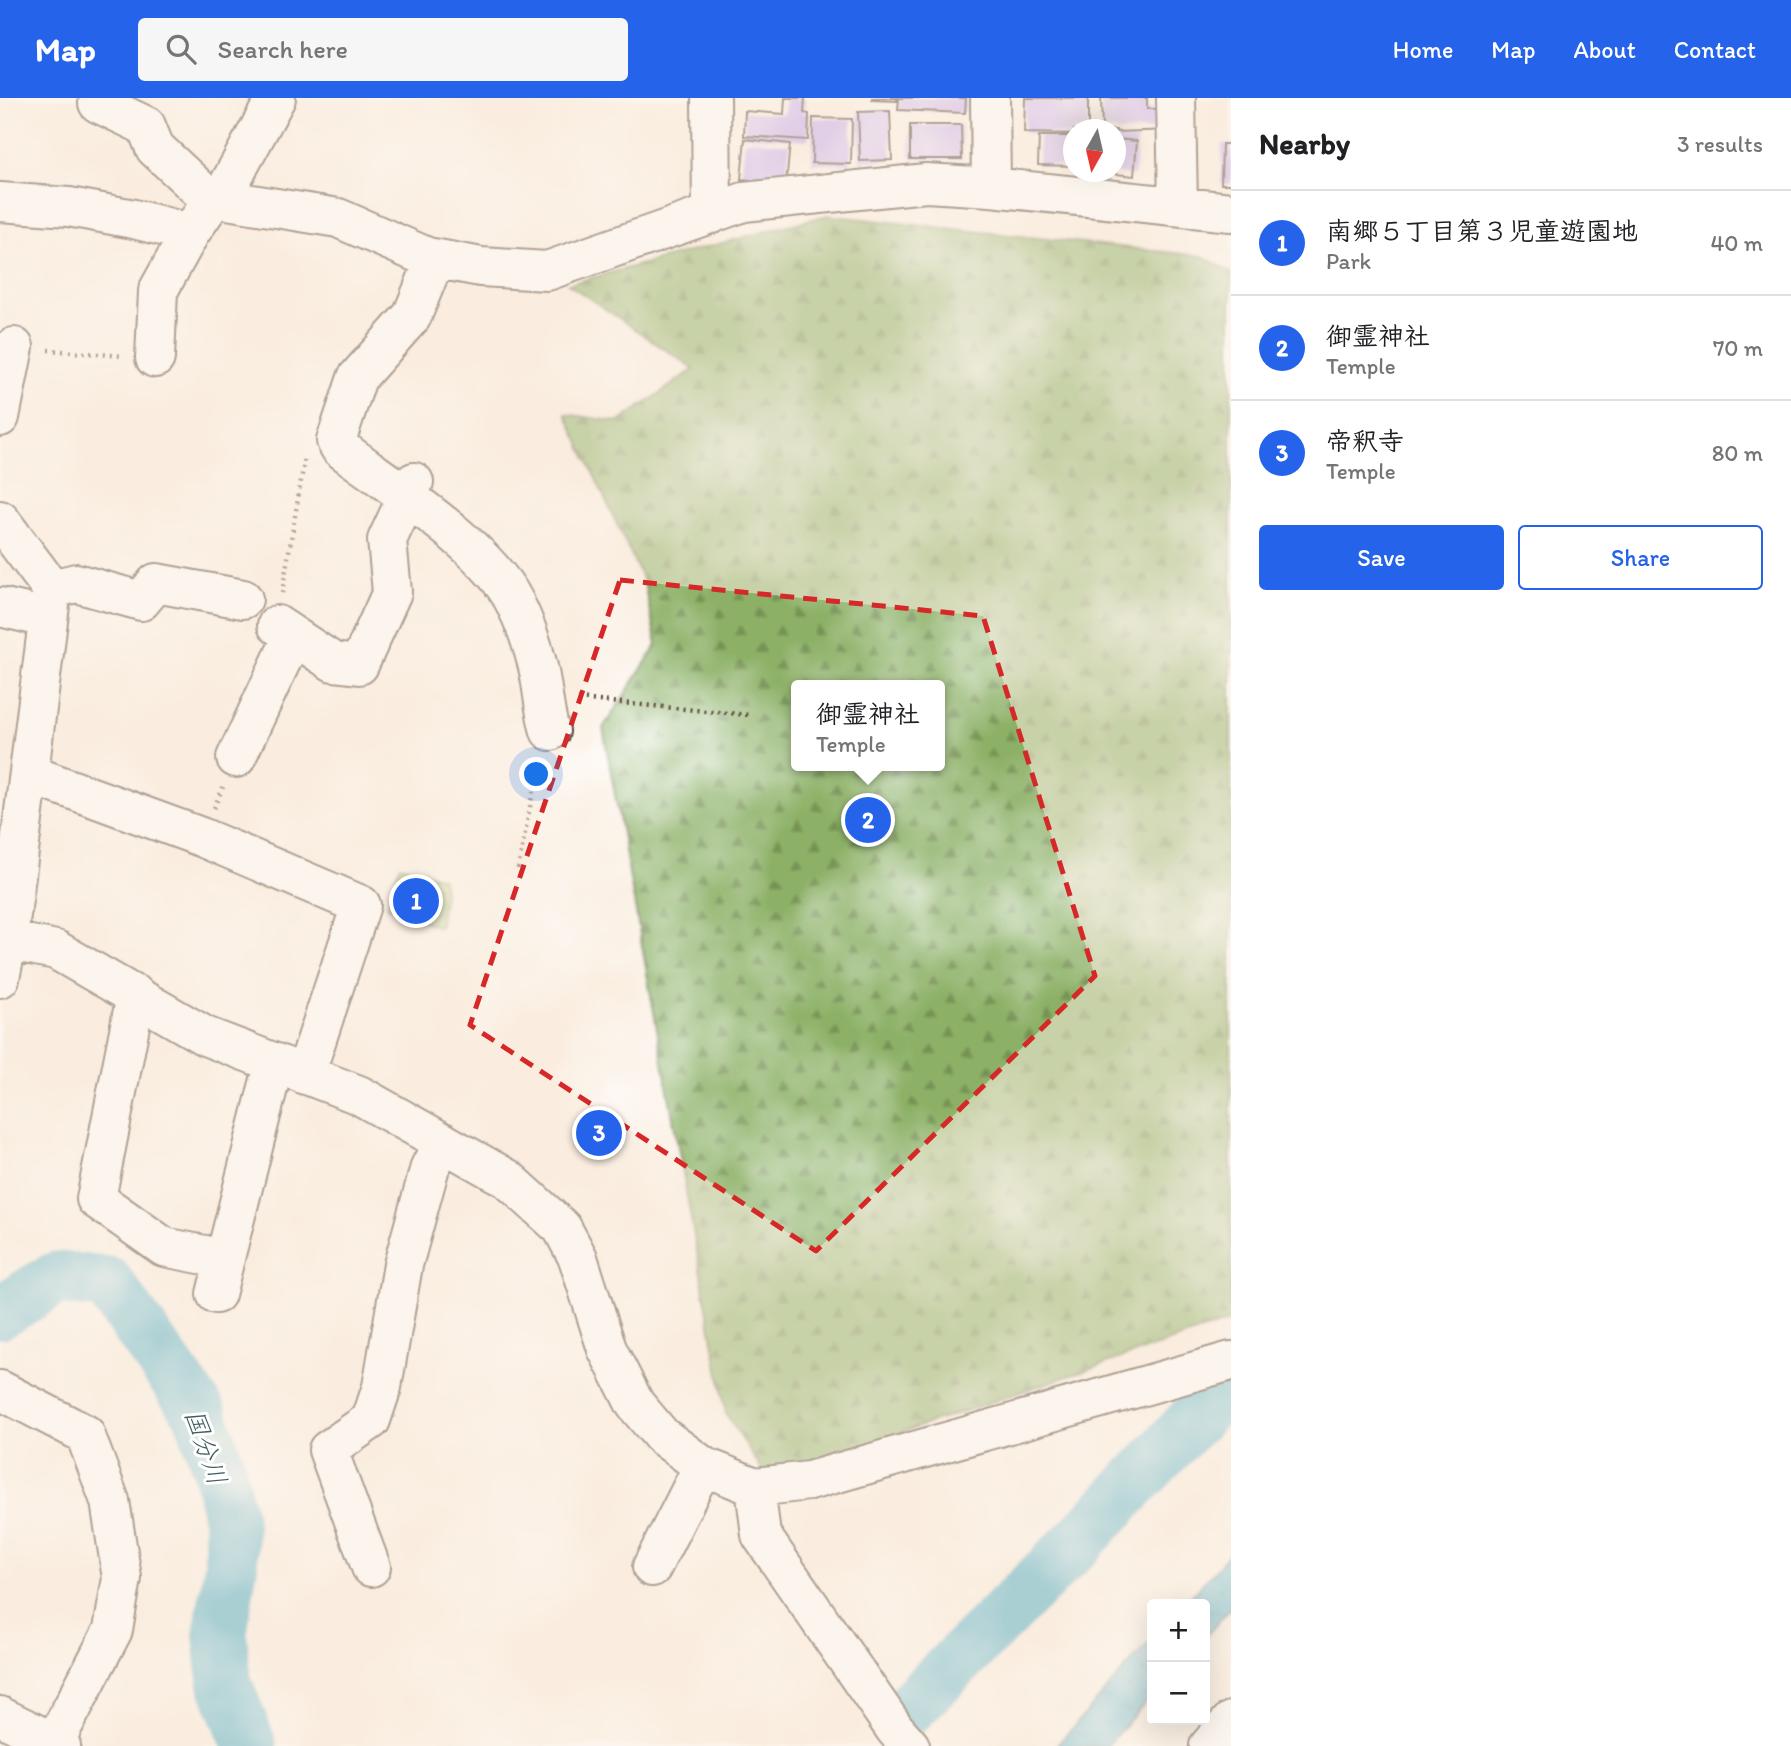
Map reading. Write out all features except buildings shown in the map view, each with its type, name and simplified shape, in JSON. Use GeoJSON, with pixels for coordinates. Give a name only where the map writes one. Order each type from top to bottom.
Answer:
{"type":"FeatureCollection","features":[{"type":"Feature","properties":{"kind":"street"},"geometry":{"type":"LineString","coordinates":[[155,358],[158,291],[190,233],[217,200],[275,98]]}},
{"type":"Feature","properties":{"kind":"street"},"geometry":{"type":"LineString","coordinates":[[711,98],[712,214]]}},
{"type":"Feature","properties":{"kind":"street"},"geometry":{"type":"LineString","coordinates":[[990,98],[991,187]]}},
{"type":"Feature","properties":{"kind":"street"},"geometry":{"type":"LineString","coordinates":[[1176,98],[1178,206]]}},
{"type":"Feature","properties":{"kind":"street"},"geometry":{"type":"LineString","coordinates":[[98,103],[146,126],[155,148],[217,200],[338,218],[435,259],[481,267],[547,271],[744,202],[926,183],[991,187],[1231,212]]}},
{"type":"Feature","properties":{"kind":"street"},"geometry":{"type":"LineString","coordinates":[[0,202],[69,207],[190,233]]}},
{"type":"Feature","properties":{"kind":"street"},"geometry":{"type":"LineString","coordinates":[[435,259],[412,316],[357,378],[336,441],[340,448],[410,490],[488,565],[503,583],[515,602],[537,663],[546,713]]}},
{"type":"Feature","properties":{"kind":"street"},"geometry":{"type":"LineString","coordinates":[[0,417],[14,347]]}},
{"type":"Feature","properties":{"kind":"street"},"geometry":{"type":"LineString","coordinates":[[236,758],[285,630],[333,663],[359,665],[392,592],[387,540],[410,490]]}},
{"type":"Feature","properties":{"kind":"street"},"geometry":{"type":"LineString","coordinates":[[0,520],[50,604],[0,978]]}},
{"type":"Feature","properties":{"kind":"street"},"geometry":{"type":"LineString","coordinates":[[0,607],[50,604],[76,583],[141,601],[156,583],[243,599]]}},
{"type":"Feature","properties":{"kind":"street"},"geometry":{"type":"LineString","coordinates":[[29,774],[201,837],[361,905],[290,1069],[221,1277],[164,1247],[96,1199],[136,995]]}},
{"type":"Feature","properties":{"kind":"street"},"geometry":{"type":"LineString","coordinates":[[4,939],[56,950],[205,1036],[359,1096],[508,1179],[562,1228],[578,1258],[607,1349],[635,1404],[662,1436],[704,1466],[755,1487],[809,1481],[1231,1361]]}},
{"type":"Feature","properties":{"kind":"street"},"geometry":{"type":"LineString","coordinates":[[370,1567],[328,1450],[371,1420],[382,1387],[403,1265],[430,1167],[443,1142]]}},
{"type":"Feature","properties":{"kind":"street"},"geometry":{"type":"LineString","coordinates":[[0,1390],[85,1434],[110,1501],[122,1578],[113,1630],[58,1744],[0,1716]]}},
{"type":"Feature","properties":{"kind":"street"},"geometry":{"type":"LineString","coordinates":[[652,1567],[704,1466]]}},
{"type":"Feature","properties":{"kind":"street"},"geometry":{"type":"LineString","coordinates":[[755,1487],[761,1535],[895,1729],[910,1746]]}},
{"type":"Feature","properties":{"kind":"street"},"geometry":{"type":"LineString","coordinates":[[1209,1746],[1231,1721]]}},
{"type":"Feature","properties":{"kind":"path"},"geometry":{"type":"LineString","coordinates":[[14,347],[155,358]]}},
{"type":"Feature","properties":{"kind":"path"},"geometry":{"type":"LineString","coordinates":[[285,630],[307,445]]}},
{"type":"Feature","properties":{"kind":"path"},"geometry":{"type":"LineString","coordinates":[[518,869],[546,713],[749,715]]}},
{"type":"Feature","properties":{"kind":"path"},"geometry":{"type":"LineString","coordinates":[[201,837],[236,758]]}},
{"type":"Feature","properties":{"kind":"highlighted area"},"geometry":{"type":"Polygon","coordinates":[[[620,580],[983,616],[1095,976],[816,1251],[470,1025],[620,580]]]}},
{"type":"Feature","properties":{"kind":"green space"},"geometry":{"type":"Polygon","coordinates":[[[827,215],[1203,256],[1231,273],[1231,1321],[767,1478],[726,1414],[603,728],[657,645],[644,583],[566,414],[619,422],[694,369],[568,284],[827,215]]]}},
{"type":"Feature","properties":{"kind":"green space"},"geometry":{"type":"Polygon","coordinates":[[[400,865],[442,878],[444,894],[439,927],[387,907],[400,865]]]}},
{"type":"Feature","properties":{"kind":"water"},"geometry":{"type":"Polygon","coordinates":[[[1231,1552],[1231,1608],[1210,1631],[1210,1599],[1189,1599],[1231,1552]]]}},
{"type":"Feature","properties":{"kind":"water"},"geometry":{"type":"Polygon","coordinates":[[[1147,1645],[1147,1701],[1107,1746],[1056,1746],[1147,1645]]]}},
{"type":"Feature","properties":{"kind":"waterway","name":"国分川"},"geometry":{"type":"LineString","coordinates":[[0,1312],[57,1278],[107,1283],[200,1413],[219,1469],[231,1523],[231,1565],[220,1635],[225,1683],[250,1746]]}},
{"type":"Feature","properties":{"kind":"waterway"},"geometry":{"type":"LineString","coordinates":[[901,1716],[1074,1546],[1231,1381]]}},
{"type":"Feature","properties":{"kind":"place","name":"御霊神社"},"geometry":{"type":"Point","coordinates":[868,820]}},
{"type":"Feature","properties":{"kind":"place","name":"南郷５丁目第３児童遊園地"},"geometry":{"type":"Point","coordinates":[416,901]}},
{"type":"Feature","properties":{"kind":"place","name":"帝釈寺"},"geometry":{"type":"Point","coordinates":[599,1133]}}]}
